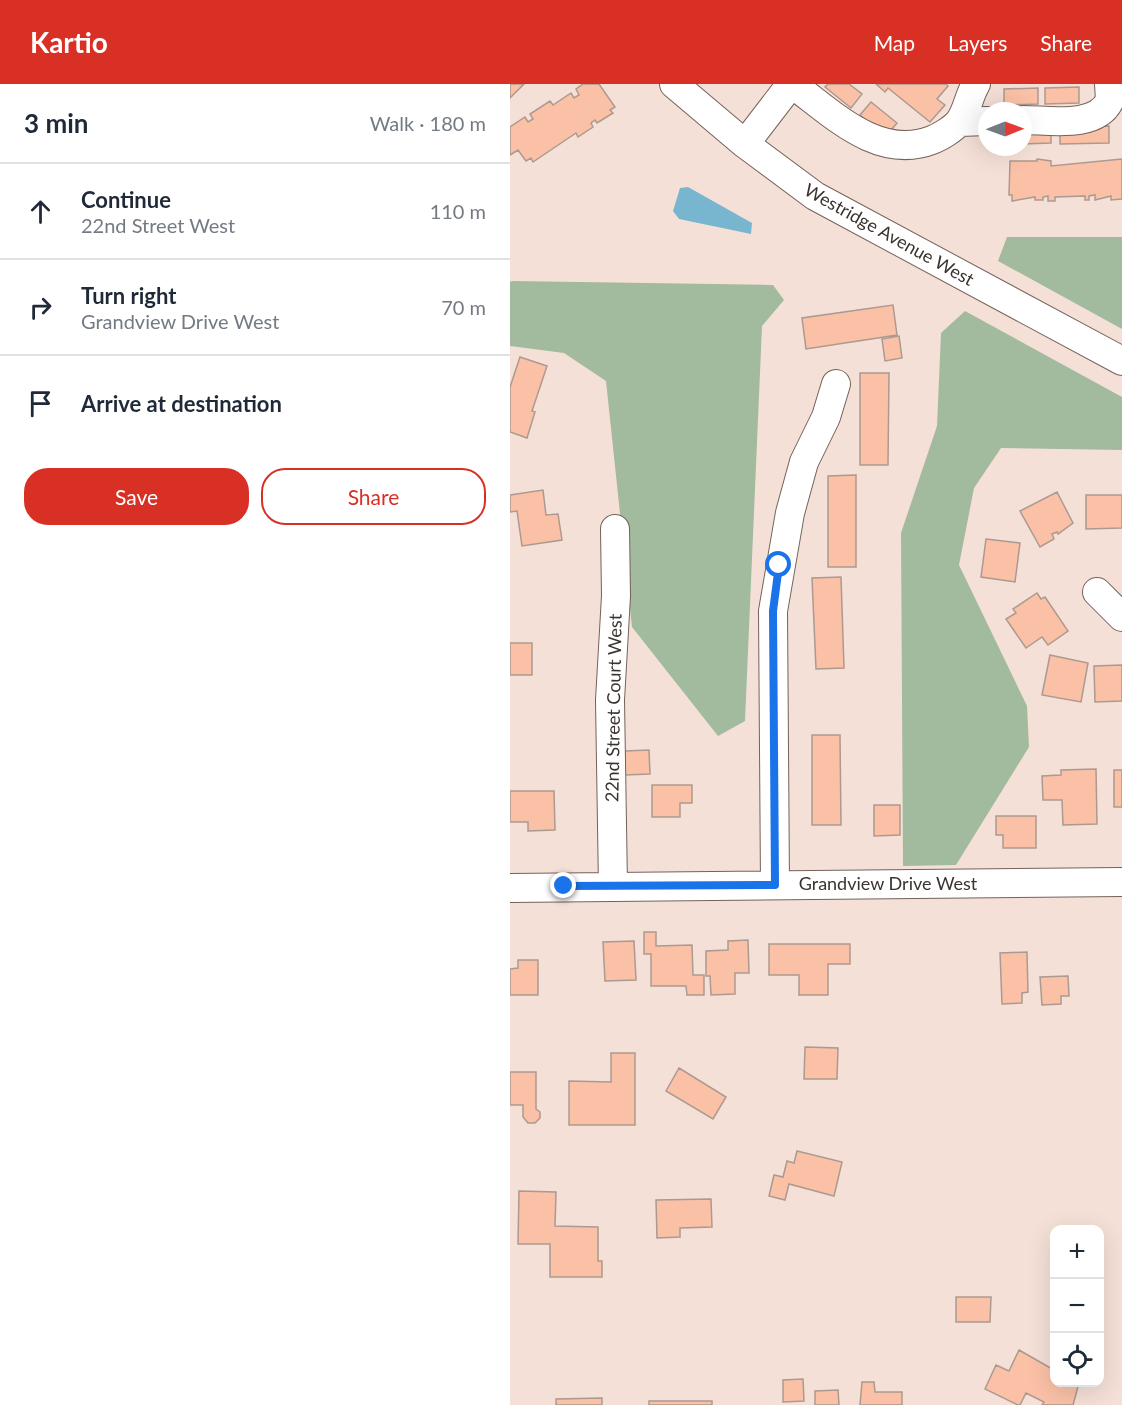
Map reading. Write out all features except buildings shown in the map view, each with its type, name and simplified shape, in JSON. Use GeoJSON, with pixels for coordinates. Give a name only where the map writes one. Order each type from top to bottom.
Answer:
{"type":"FeatureCollection","features":[{"type":"Feature","properties":{"kind":"street","name":"Westridge Avenue West"},"geometry":{"type":"LineString","coordinates":[[674,84],[786,176],[844,214],[1122,361]]}},
{"type":"Feature","properties":{"kind":"street"},"geometry":{"type":"LineString","coordinates":[[745,144],[791,84],[861,134],[888,144],[909,145],[929,141],[973,121],[976,84]]}},
{"type":"Feature","properties":{"kind":"street"},"geometry":{"type":"LineString","coordinates":[[1032,120],[1083,119],[1098,115],[1110,100],[1109,84]]}},
{"type":"Feature","properties":{"kind":"street"},"geometry":{"type":"LineString","coordinates":[[775,885],[773,611],[790,513],[804,462],[826,417],[836,384]]}},
{"type":"Feature","properties":{"kind":"street","name":"22nd Street Court West"},"geometry":{"type":"LineString","coordinates":[[613,887],[610,700],[616,596],[615,529]]}},
{"type":"Feature","properties":{"kind":"street"},"geometry":{"type":"LineString","coordinates":[[1097,592],[1122,616]]}},
{"type":"Feature","properties":{"kind":"street","name":"Grandview Drive West"},"geometry":{"type":"LineString","coordinates":[[510,888],[1122,882]]}},
{"type":"Feature","properties":{"kind":"green space"},"geometry":{"type":"Polygon","coordinates":[[[1007,237],[1122,237],[1122,329],[998,261],[1007,237]]]}},
{"type":"Feature","properties":{"kind":"green space"},"geometry":{"type":"Polygon","coordinates":[[[510,282],[773,285],[784,300],[762,326],[745,721],[718,736],[632,627],[606,381],[564,353],[510,346],[510,282]]]}},
{"type":"Feature","properties":{"kind":"green space"},"geometry":{"type":"Polygon","coordinates":[[[965,311],[1122,397],[1122,450],[1001,448],[974,488],[959,565],[1027,706],[1029,747],[956,865],[903,866],[901,533],[937,426],[941,333],[965,311]]]}},
{"type":"Feature","properties":{"kind":"water"},"geometry":{"type":"Polygon","coordinates":[[[688,187],[752,223],[751,234],[679,219],[673,211],[680,188],[688,187]]]}},
{"type":"Feature","properties":{"kind":"route"},"geometry":{"type":"LineString","coordinates":[[564,886],[775,885],[773,611],[779,565]]}}]}
